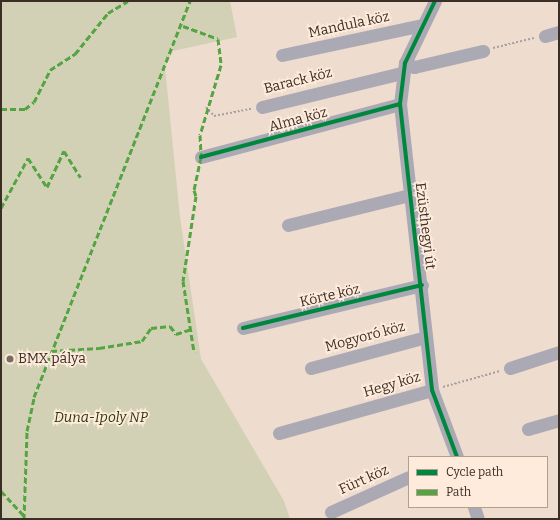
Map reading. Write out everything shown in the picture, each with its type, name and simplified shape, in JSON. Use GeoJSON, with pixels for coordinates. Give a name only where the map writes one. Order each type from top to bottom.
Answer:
{"type":"FeatureCollection","features":[{"type":"Feature","properties":{"kind":"street","name":"Ezüsthegyi út"},"geometry":{"type":"LineString","coordinates":[[435,1],[422,25],[403,68],[400,104],[409,195],[422,285],[432,390],[457,456]]}},
{"type":"Feature","properties":{"kind":"street","name":"Mandula köz"},"geometry":{"type":"LineString","coordinates":[[282,55],[422,25]]}},
{"type":"Feature","properties":{"kind":"street"},"geometry":{"type":"LineString","coordinates":[[545,36],[559,32]]}},
{"type":"Feature","properties":{"kind":"street","name":"Barack köz"},"geometry":{"type":"LineString","coordinates":[[262,107],[403,68],[414,67],[483,51]]}},
{"type":"Feature","properties":{"kind":"street","name":"Alma köz"},"geometry":{"type":"LineString","coordinates":[[201,157],[400,104]]}},
{"type":"Feature","properties":{"kind":"street"},"geometry":{"type":"LineString","coordinates":[[288,225],[409,195]]}},
{"type":"Feature","properties":{"kind":"street","name":"Körte köz"},"geometry":{"type":"LineString","coordinates":[[243,328],[422,285]]}},
{"type":"Feature","properties":{"kind":"street","name":"Mogyoró köz"},"geometry":{"type":"LineString","coordinates":[[311,368],[426,337]]}},
{"type":"Feature","properties":{"kind":"street"},"geometry":{"type":"LineString","coordinates":[[510,368],[559,352]]}},
{"type":"Feature","properties":{"kind":"street","name":"Hegy köz"},"geometry":{"type":"LineString","coordinates":[[279,433],[432,390]]}},
{"type":"Feature","properties":{"kind":"street"},"geometry":{"type":"LineString","coordinates":[[528,429],[559,420]]}},
{"type":"Feature","properties":{"kind":"street","name":"Fürt köz"},"geometry":{"type":"LineString","coordinates":[[331,512],[408,477]]}},
{"type":"Feature","properties":{"kind":"street"},"geometry":{"type":"LineString","coordinates":[[474,508],[478,519]]}},
{"type":"Feature","properties":{"kind":"path"},"geometry":{"type":"LineString","coordinates":[[483,51],[545,36]]}},
{"type":"Feature","properties":{"kind":"green space","name":"Duna-Ipoly NP"},"geometry":{"type":"Polygon","coordinates":[[[1,1],[230,1],[237,37],[173,51],[165,67],[180,217],[201,359],[284,501],[290,519],[1,519],[1,1]]]}},
{"type":"Feature","properties":{"kind":"marked path"},"geometry":{"type":"LineString","coordinates":[[1,109],[25,109],[34,102],[50,70],[75,54],[108,13],[128,1]]}},
{"type":"Feature","properties":{"kind":"marked path"},"geometry":{"type":"LineString","coordinates":[[24,519],[27,431],[34,397],[190,1]]}},
{"type":"Feature","properties":{"kind":"marked path"},"geometry":{"type":"LineString","coordinates":[[183,26],[218,39],[221,65],[200,135],[201,157],[194,190],[196,196],[183,281],[194,352]]}},
{"type":"Feature","properties":{"kind":"marked path"},"geometry":{"type":"LineString","coordinates":[[1,208],[28,158],[47,187],[64,151],[80,177]]}},
{"type":"Feature","properties":{"kind":"marked path"},"geometry":{"type":"LineString","coordinates":[[51,351],[99,348],[142,341],[151,328],[170,326],[176,334],[191,329]]}},
{"type":"Feature","properties":{"kind":"marked path"},"geometry":{"type":"LineString","coordinates":[[1,491],[24,516]]}},
{"type":"Feature","properties":{"kind":"cycle path"},"geometry":{"type":"LineString","coordinates":[[435,1],[405,63],[400,104],[432,390],[457,456]]}},
{"type":"Feature","properties":{"kind":"cycle path"},"geometry":{"type":"LineString","coordinates":[[201,157],[400,104]]}},
{"type":"Feature","properties":{"kind":"cycle path"},"geometry":{"type":"LineString","coordinates":[[243,328],[422,285]]}},
{"type":"Feature","properties":{"kind":"place","name":"BMX pálya"},"geometry":{"type":"Point","coordinates":[10,359]}}]}
